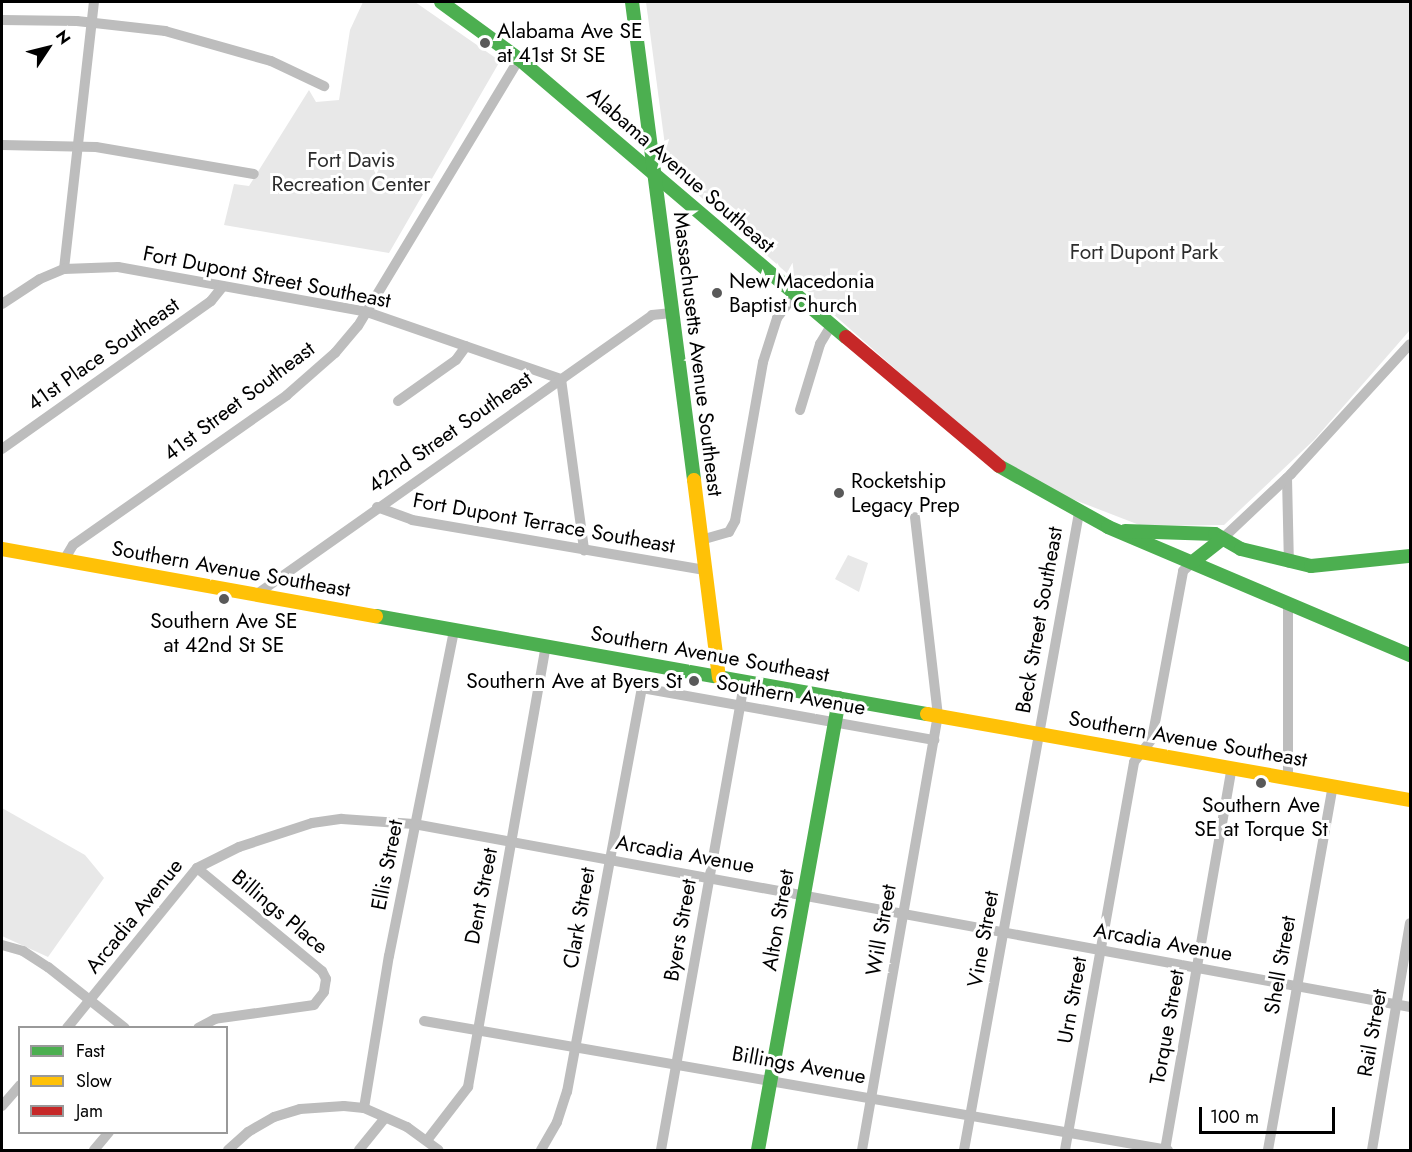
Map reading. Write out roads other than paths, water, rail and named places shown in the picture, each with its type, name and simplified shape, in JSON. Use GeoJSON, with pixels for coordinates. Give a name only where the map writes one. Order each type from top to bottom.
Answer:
{"type":"FeatureCollection","features":[{"type":"Feature","properties":{"kind":"street"},"geometry":{"type":"LineString","coordinates":[[64,269],[94,2]]}},
{"type":"Feature","properties":{"kind":"street","name":"Alabama Avenue Southeast"},"geometry":{"type":"LineString","coordinates":[[441,2],[519,59],[986,458],[1029,487],[1079,513],[1410,655]]}},
{"type":"Feature","properties":{"kind":"street","name":"Massachusetts Avenue Southeast"},"geometry":{"type":"LineString","coordinates":[[632,2],[719,677]]}},
{"type":"Feature","properties":{"kind":"street"},"geometry":{"type":"LineString","coordinates":[[2,20],[92,22],[154,29],[208,41],[271,61],[324,86]]}},
{"type":"Feature","properties":{"kind":"street","name":"41st Street Southeast"},"geometry":{"type":"LineString","coordinates":[[64,561],[73,545],[304,383],[340,348],[367,312],[519,59]]}},
{"type":"Feature","properties":{"kind":"street"},"geometry":{"type":"LineString","coordinates":[[4,147],[78,146],[254,174]]}},
{"type":"Feature","properties":{"kind":"street","name":"Fort Dupont Street Southeast"},"geometry":{"type":"LineString","coordinates":[[2,304],[40,279],[64,269],[118,267],[367,312],[561,379]]}},
{"type":"Feature","properties":{"kind":"street","name":"41st Place Southeast"},"geometry":{"type":"LineString","coordinates":[[2,449],[211,301],[223,286]]}},
{"type":"Feature","properties":{"kind":"street"},"geometry":{"type":"LineString","coordinates":[[701,540],[729,532],[735,521],[763,362],[777,318],[795,294]]}},
{"type":"Feature","properties":{"kind":"street","name":"42nd Street Southeast"},"geometry":{"type":"LineString","coordinates":[[257,594],[377,507],[652,315],[672,313]]}},
{"type":"Feature","properties":{"kind":"street"},"geometry":{"type":"LineString","coordinates":[[800,410],[820,344],[831,326]]}},
{"type":"Feature","properties":{"kind":"street"},"geometry":{"type":"LineString","coordinates":[[1194,561],[1222,539],[1287,478],[1410,344]]}},
{"type":"Feature","properties":{"kind":"street"},"geometry":{"type":"LineString","coordinates":[[398,400],[456,360],[466,346]]}},
{"type":"Feature","properties":{"kind":"street"},"geometry":{"type":"LineString","coordinates":[[561,379],[584,550]]}},
{"type":"Feature","properties":{"kind":"street"},"geometry":{"type":"LineString","coordinates":[[1287,478],[1289,563]]}},
{"type":"Feature","properties":{"kind":"street","name":"Fort Dupont Terrace Southeast"},"geometry":{"type":"LineString","coordinates":[[377,507],[412,520],[705,570]]}},
{"type":"Feature","properties":{"kind":"street","name":"Beck Street Southeast"},"geometry":{"type":"LineString","coordinates":[[1039,734],[1079,513]]}},
{"type":"Feature","properties":{"kind":"street","name":"Will Street"},"geometry":{"type":"LineString","coordinates":[[862,1150],[938,716],[915,517]]}},
{"type":"Feature","properties":{"kind":"street"},"geometry":{"type":"LineString","coordinates":[[1120,531],[1209,533],[1289,563],[1342,566],[1410,556]]}},
{"type":"Feature","properties":{"kind":"street","name":"Southern Avenue Southeast"},"geometry":{"type":"LineString","coordinates":[[2,549],[1410,800]]}},
{"type":"Feature","properties":{"kind":"street","name":"Urn Street"},"geometry":{"type":"LineString","coordinates":[[1065,1150],[1134,762],[1152,737],[1183,571],[1194,561]]}},
{"type":"Feature","properties":{"kind":"street"},"geometry":{"type":"LineString","coordinates":[[1287,778],[1288,603]]}},
{"type":"Feature","properties":{"kind":"street","name":"Ellis Street"},"geometry":{"type":"LineString","coordinates":[[364,1108],[414,824],[454,630]]}},
{"type":"Feature","properties":{"kind":"street","name":"Dent Street"},"geometry":{"type":"LineString","coordinates":[[428,1139],[462,1100],[468,1087],[476,1028],[546,646]]}},
{"type":"Feature","properties":{"kind":"street","name":"Byers Street"},"geometry":{"type":"LineString","coordinates":[[661,1150],[744,682]]}},
{"type":"Feature","properties":{"kind":"street","name":"Southern Avenue"},"geometry":{"type":"LineString","coordinates":[[642,688],[933,740]]}},
{"type":"Feature","properties":{"kind":"street","name":"Clark Street"},"geometry":{"type":"LineString","coordinates":[[541,1150],[564,1105],[642,688]]}},
{"type":"Feature","properties":{"kind":"street","name":"Alton Street"},"geometry":{"type":"LineString","coordinates":[[758,1150],[839,698]]}},
{"type":"Feature","properties":{"kind":"street","name":"Vine Street"},"geometry":{"type":"LineString","coordinates":[[964,1150],[1039,734]]}},
{"type":"Feature","properties":{"kind":"street","name":"Torque Street"},"geometry":{"type":"LineString","coordinates":[[1166,1150],[1232,768]]}},
{"type":"Feature","properties":{"kind":"street","name":"Shell Street"},"geometry":{"type":"LineString","coordinates":[[1268,1150],[1295,986],[1333,786]]}},
{"type":"Feature","properties":{"kind":"street","name":"Arcadia Avenue"},"geometry":{"type":"LineString","coordinates":[[69,1026],[197,868],[214,857],[321,820],[414,824],[1410,1007]]}},
{"type":"Feature","properties":{"kind":"street","name":"Billings Place"},"geometry":{"type":"LineString","coordinates":[[197,868],[321,971],[326,979],[324,992],[314,1005],[300,1009],[215,1018],[201,1026]]}},
{"type":"Feature","properties":{"kind":"street","name":"Rail Street"},"geometry":{"type":"LineString","coordinates":[[1372,1150],[1410,923]]}},
{"type":"Feature","properties":{"kind":"street"},"geometry":{"type":"LineString","coordinates":[[2,945],[23,951],[122,1026]]}},
{"type":"Feature","properties":{"kind":"street","name":"Billings Avenue"},"geometry":{"type":"LineString","coordinates":[[424,1021],[476,1028],[1166,1150]]}},
{"type":"Feature","properties":{"kind":"street"},"geometry":{"type":"LineString","coordinates":[[2,1106],[18,1087]]}},
{"type":"Feature","properties":{"kind":"street"},"geometry":{"type":"LineString","coordinates":[[228,1150],[248,1132],[286,1113],[319,1107],[364,1108],[428,1139],[440,1150]]}},
{"type":"Feature","properties":{"kind":"street"},"geometry":{"type":"LineString","coordinates":[[359,1150],[386,1118]]}},
{"type":"Feature","properties":{"kind":"street"},"geometry":{"type":"LineString","coordinates":[[94,1150],[107,1134]]}},
{"type":"Feature","properties":{"kind":"place","name":"Alabama Ave SE at 41st St SE"},"geometry":{"type":"Point","coordinates":[485,43]}},
{"type":"Feature","properties":{"kind":"place","name":"New Macedonia Baptist Church"},"geometry":{"type":"Point","coordinates":[717,293]}},
{"type":"Feature","properties":{"kind":"place","name":"Rocketship Legacy Prep"},"geometry":{"type":"Point","coordinates":[839,493]}},
{"type":"Feature","properties":{"kind":"place","name":"Southern Ave SE at 42nd St SE"},"geometry":{"type":"Point","coordinates":[224,599]}},
{"type":"Feature","properties":{"kind":"place","name":"Southern Ave at Byers St"},"geometry":{"type":"Point","coordinates":[694,681]}},
{"type":"Feature","properties":{"kind":"place","name":"Southern Ave SE at Torque St"},"geometry":{"type":"Point","coordinates":[1261,783]}},
{"type":"Feature","properties":{"kind":"park label","name":"Fort Davis Recreation Center"},"geometry":{"type":"Point","coordinates":[351,172]}},
{"type":"Feature","properties":{"kind":"park label","name":"Fort Dupont Park"},"geometry":{"type":"Point","coordinates":[1144,252]}}]}
